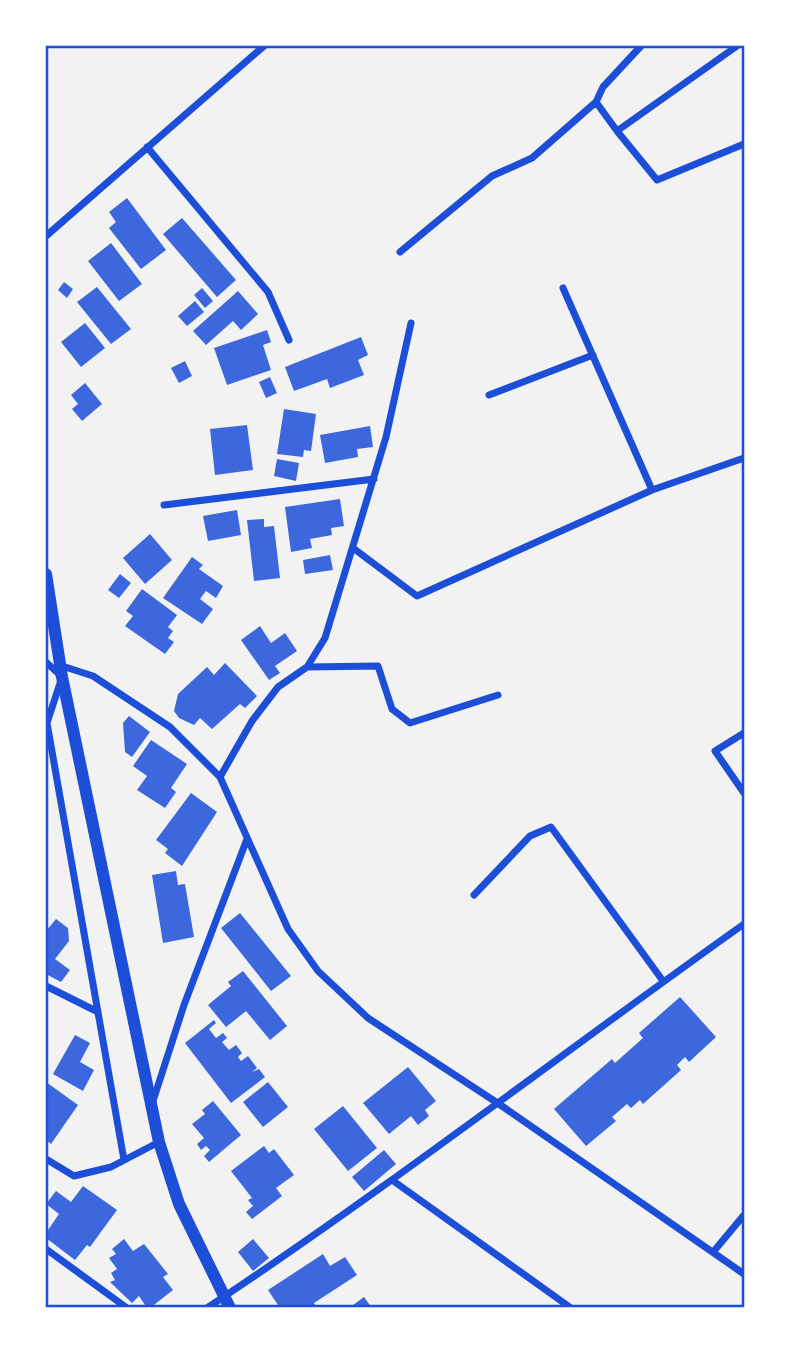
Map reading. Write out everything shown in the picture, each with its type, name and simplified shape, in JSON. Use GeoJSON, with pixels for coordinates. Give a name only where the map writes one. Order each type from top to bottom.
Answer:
{"type":"FeatureCollection","features":[{"type":"Feature","properties":{"kind":"street"},"geometry":{"type":"LineString","coordinates":[[46,236],[264,46]]}},
{"type":"Feature","properties":{"kind":"street"},"geometry":{"type":"LineString","coordinates":[[400,252],[492,176],[532,158],[596,102],[603,87],[640,46]]}},
{"type":"Feature","properties":{"kind":"street"},"geometry":{"type":"LineString","coordinates":[[617,131],[737,46]]}},
{"type":"Feature","properties":{"kind":"street"},"geometry":{"type":"LineString","coordinates":[[596,102],[657,180],[744,145]]}},
{"type":"Feature","properties":{"kind":"street"},"geometry":{"type":"LineString","coordinates":[[147,147],[268,292],[289,340]]}},
{"type":"Feature","properties":{"kind":"street"},"geometry":{"type":"LineString","coordinates":[[563,288],[652,490]]}},
{"type":"Feature","properties":{"kind":"street"},"geometry":{"type":"LineString","coordinates":[[220,777],[252,721],[278,687],[307,667],[325,638],[374,479],[411,323]]}},
{"type":"Feature","properties":{"kind":"street"},"geometry":{"type":"LineString","coordinates":[[489,395],[593,355]]}},
{"type":"Feature","properties":{"kind":"street"},"geometry":{"type":"LineString","coordinates":[[353,548],[417,596],[652,490],[744,458]]}},
{"type":"Feature","properties":{"kind":"street"},"geometry":{"type":"LineString","coordinates":[[164,505],[374,479]]}},
{"type":"Feature","properties":{"kind":"street"},"geometry":{"type":"LineString","coordinates":[[46,575],[61,671],[159,1142],[179,1204],[227,1302]]}},
{"type":"Feature","properties":{"kind":"street"},"geometry":{"type":"LineString","coordinates":[[46,662],[61,671],[93,676],[170,727],[220,777],[288,929],[318,971],[368,1018],[499,1104],[744,1274]]}},
{"type":"Feature","properties":{"kind":"street"},"geometry":{"type":"LineString","coordinates":[[307,667],[378,666],[392,709],[410,723],[498,695]]}},
{"type":"Feature","properties":{"kind":"street"},"geometry":{"type":"LineString","coordinates":[[61,671],[47,723],[124,1160]]}},
{"type":"Feature","properties":{"kind":"street"},"geometry":{"type":"LineString","coordinates":[[744,733],[715,751],[744,793]]}},
{"type":"Feature","properties":{"kind":"street"},"geometry":{"type":"LineString","coordinates":[[474,895],[530,836],[551,827],[663,981]]}},
{"type":"Feature","properties":{"kind":"street"},"geometry":{"type":"LineString","coordinates":[[152,1105],[184,1005],[247,839]]}},
{"type":"Feature","properties":{"kind":"street"},"geometry":{"type":"LineString","coordinates":[[207,1307],[227,1302],[744,924]]}},
{"type":"Feature","properties":{"kind":"street"},"geometry":{"type":"LineString","coordinates":[[46,986],[98,1012]]}},
{"type":"Feature","properties":{"kind":"street"},"geometry":{"type":"LineString","coordinates":[[46,1158],[74,1176],[124,1160],[159,1142]]}},
{"type":"Feature","properties":{"kind":"street"},"geometry":{"type":"LineString","coordinates":[[392,1180],[571,1307]]}},
{"type":"Feature","properties":{"kind":"street"},"geometry":{"type":"LineString","coordinates":[[714,1251],[744,1215]]}},
{"type":"Feature","properties":{"kind":"street"},"geometry":{"type":"LineString","coordinates":[[46,1249],[127,1307]]}},
{"type":"Feature","properties":{"kind":"building"},"geometry":{"type":"Polygon","coordinates":[[[127,198],[166,250],[141,269],[109,228],[116,222],[109,212],[127,198]]]}},
{"type":"Feature","properties":{"kind":"building"},"geometry":{"type":"Polygon","coordinates":[[[182,218],[236,280],[217,297],[163,234],[182,218]]]}},
{"type":"Feature","properties":{"kind":"building"},"geometry":{"type":"Polygon","coordinates":[[[111,243],[142,284],[119,301],[88,261],[111,243]]]}},
{"type":"Feature","properties":{"kind":"building"},"geometry":{"type":"Polygon","coordinates":[[[64,282],[73,289],[67,298],[58,290],[64,282]]]}},
{"type":"Feature","properties":{"kind":"building"},"geometry":{"type":"Polygon","coordinates":[[[97,287],[131,329],[111,344],[77,302],[97,287]]]}},
{"type":"Feature","properties":{"kind":"building"},"geometry":{"type":"Polygon","coordinates":[[[202,288],[213,301],[205,308],[194,295],[202,288]]]}},
{"type":"Feature","properties":{"kind":"building"},"geometry":{"type":"Polygon","coordinates":[[[238,291],[258,314],[241,330],[233,321],[206,345],[193,331],[238,291]]]}},
{"type":"Feature","properties":{"kind":"building"},"geometry":{"type":"Polygon","coordinates":[[[195,301],[204,312],[187,326],[178,316],[195,301]]]}},
{"type":"Feature","properties":{"kind":"building"},"geometry":{"type":"Polygon","coordinates":[[[85,323],[105,348],[81,367],[61,342],[85,323]]]}},
{"type":"Feature","properties":{"kind":"building"},"geometry":{"type":"Polygon","coordinates":[[[267,330],[271,342],[263,345],[271,370],[227,385],[214,348],[267,330]]]}},
{"type":"Feature","properties":{"kind":"building"},"geometry":{"type":"Polygon","coordinates":[[[361,337],[368,355],[358,360],[364,375],[330,388],[327,379],[294,391],[285,367],[361,337]]]}},
{"type":"Feature","properties":{"kind":"building"},"geometry":{"type":"Polygon","coordinates":[[[185,361],[192,376],[179,383],[171,368],[185,361]]]}},
{"type":"Feature","properties":{"kind":"building"},"geometry":{"type":"Polygon","coordinates":[[[270,377],[277,393],[266,398],[259,382],[270,377]]]}},
{"type":"Feature","properties":{"kind":"building"},"geometry":{"type":"Polygon","coordinates":[[[85,383],[102,404],[82,421],[72,409],[78,404],[71,395],[85,383]]]}},
{"type":"Feature","properties":{"kind":"building"},"geometry":{"type":"Polygon","coordinates":[[[284,409],[316,414],[311,451],[304,450],[303,457],[277,454],[284,409]]]}},
{"type":"Feature","properties":{"kind":"building"},"geometry":{"type":"Polygon","coordinates":[[[247,425],[253,470],[215,475],[210,429],[247,425]]]}},
{"type":"Feature","properties":{"kind":"building"},"geometry":{"type":"Polygon","coordinates":[[[370,426],[373,447],[357,449],[358,457],[325,463],[320,435],[370,426]]]}},
{"type":"Feature","properties":{"kind":"building"},"geometry":{"type":"Polygon","coordinates":[[[277,459],[299,463],[296,481],[274,476],[277,459]]]}},
{"type":"Feature","properties":{"kind":"building"},"geometry":{"type":"Polygon","coordinates":[[[340,499],[344,526],[331,528],[332,535],[310,539],[312,548],[291,552],[285,507],[340,499]]]}},
{"type":"Feature","properties":{"kind":"building"},"geometry":{"type":"Polygon","coordinates":[[[237,510],[241,535],[208,541],[203,516],[237,510]]]}},
{"type":"Feature","properties":{"kind":"building"},"geometry":{"type":"Polygon","coordinates":[[[264,519],[264,527],[274,526],[280,578],[254,581],[247,520],[264,519]]]}},
{"type":"Feature","properties":{"kind":"building"},"geometry":{"type":"Polygon","coordinates":[[[150,534],[172,560],[145,584],[123,558],[150,534]]]}},
{"type":"Feature","properties":{"kind":"building"},"geometry":{"type":"Polygon","coordinates":[[[330,555],[333,570],[305,574],[303,560],[330,555]]]}},
{"type":"Feature","properties":{"kind":"building"},"geometry":{"type":"Polygon","coordinates":[[[192,557],[203,565],[199,569],[223,586],[216,598],[206,591],[200,599],[213,609],[202,624],[163,598],[192,557]]]}},
{"type":"Feature","properties":{"kind":"building"},"geometry":{"type":"Polygon","coordinates":[[[120,574],[131,583],[119,598],[108,590],[120,574]]]}},
{"type":"Feature","properties":{"kind":"building"},"geometry":{"type":"Polygon","coordinates":[[[142,589],[177,615],[168,627],[173,631],[168,638],[174,642],[165,654],[125,626],[133,616],[126,611],[142,589]]]}},
{"type":"Feature","properties":{"kind":"building"},"geometry":{"type":"Polygon","coordinates":[[[260,626],[271,643],[285,633],[297,651],[275,666],[280,673],[269,680],[241,640],[260,626]]]}},
{"type":"Feature","properties":{"kind":"building"},"geometry":{"type":"Polygon","coordinates":[[[225,663],[257,696],[245,708],[240,704],[212,729],[200,718],[194,725],[179,718],[174,711],[178,694],[207,667],[214,675],[225,663]]]}},
{"type":"Feature","properties":{"kind":"building"},"geometry":{"type":"Polygon","coordinates":[[[129,716],[150,732],[132,757],[125,752],[123,723],[129,716]]]}},
{"type":"Feature","properties":{"kind":"building"},"geometry":{"type":"Polygon","coordinates":[[[151,740],[187,764],[171,788],[176,792],[165,808],[137,790],[147,776],[133,766],[151,740]]]}},
{"type":"Feature","properties":{"kind":"building"},"geometry":{"type":"Polygon","coordinates":[[[191,793],[217,812],[182,866],[165,853],[168,849],[156,840],[191,793]]]}},
{"type":"Feature","properties":{"kind":"building"},"geometry":{"type":"Polygon","coordinates":[[[176,871],[178,885],[185,884],[194,937],[163,943],[152,875],[176,871]]]}},
{"type":"Feature","properties":{"kind":"building"},"geometry":{"type":"Polygon","coordinates":[[[240,913],[291,976],[271,991],[221,928],[240,913]]]}},
{"type":"Feature","properties":{"kind":"building"},"geometry":{"type":"Polygon","coordinates":[[[56,919],[68,928],[69,941],[55,959],[70,970],[61,982],[46,974],[46,931],[56,919]]]}},
{"type":"Feature","properties":{"kind":"building"},"geometry":{"type":"Polygon","coordinates":[[[243,971],[287,1026],[270,1040],[246,1011],[226,1027],[208,1005],[231,986],[228,982],[243,971]]]}},
{"type":"Feature","properties":{"kind":"building"},"geometry":{"type":"Polygon","coordinates":[[[680,997],[716,1037],[689,1062],[685,1057],[677,1065],[681,1070],[643,1104],[640,1100],[631,1108],[627,1104],[612,1117],[616,1121],[586,1146],[554,1109],[612,1059],[615,1063],[643,1038],[639,1033],[680,997]]]}},
{"type":"Feature","properties":{"kind":"building"},"geometry":{"type":"Polygon","coordinates":[[[214,1020],[216,1023],[209,1029],[216,1038],[223,1033],[227,1038],[222,1042],[229,1050],[236,1045],[242,1053],[238,1057],[241,1061],[248,1056],[257,1068],[252,1072],[259,1069],[265,1077],[231,1103],[185,1043],[214,1020]]]}},
{"type":"Feature","properties":{"kind":"building"},"geometry":{"type":"Polygon","coordinates":[[[75,1035],[90,1043],[80,1062],[94,1070],[83,1091],[53,1074],[75,1035]]]}},
{"type":"Feature","properties":{"kind":"building"},"geometry":{"type":"Polygon","coordinates":[[[408,1067],[436,1101],[425,1110],[429,1116],[418,1125],[411,1116],[389,1134],[363,1103],[408,1067]]]}},
{"type":"Feature","properties":{"kind":"building"},"geometry":{"type":"Polygon","coordinates":[[[46,1082],[78,1105],[51,1144],[46,1140],[46,1082]]]}},
{"type":"Feature","properties":{"kind":"building"},"geometry":{"type":"Polygon","coordinates":[[[268,1082],[288,1107],[263,1127],[243,1102],[268,1082]]]}},
{"type":"Feature","properties":{"kind":"building"},"geometry":{"type":"Polygon","coordinates":[[[213,1101],[241,1135],[209,1162],[204,1156],[210,1150],[206,1146],[201,1150],[197,1144],[204,1138],[192,1124],[205,1114],[202,1110],[213,1101]]]}},
{"type":"Feature","properties":{"kind":"building"},"geometry":{"type":"Polygon","coordinates":[[[343,1106],[377,1148],[348,1171],[314,1129],[343,1106]]]}},
{"type":"Feature","properties":{"kind":"building"},"geometry":{"type":"Polygon","coordinates":[[[264,1146],[269,1153],[274,1149],[294,1175],[276,1188],[282,1196],[252,1219],[246,1212],[253,1206],[248,1200],[252,1198],[231,1171],[264,1146]]]}},
{"type":"Feature","properties":{"kind":"building"},"geometry":{"type":"Polygon","coordinates":[[[384,1150],[396,1164],[364,1191],[352,1177],[384,1150]]]}},
{"type":"Feature","properties":{"kind":"building"},"geometry":{"type":"Polygon","coordinates":[[[83,1186],[117,1210],[90,1247],[87,1245],[75,1260],[46,1238],[46,1233],[59,1214],[46,1204],[56,1191],[71,1202],[83,1186]]]}},
{"type":"Feature","properties":{"kind":"building"},"geometry":{"type":"Polygon","coordinates":[[[124,1239],[133,1251],[144,1244],[168,1274],[163,1277],[173,1290],[150,1308],[147,1308],[139,1296],[132,1303],[110,1282],[115,1280],[111,1273],[117,1269],[109,1258],[116,1254],[112,1249],[124,1239]]]}},
{"type":"Feature","properties":{"kind":"building"},"geometry":{"type":"Polygon","coordinates":[[[253,1239],[269,1258],[253,1271],[238,1252],[253,1239]]]}},
{"type":"Feature","properties":{"kind":"building"},"geometry":{"type":"Polygon","coordinates":[[[323,1254],[330,1266],[345,1257],[357,1275],[314,1303],[317,1308],[280,1308],[268,1290],[323,1254]]]}},
{"type":"Feature","properties":{"kind":"building"},"geometry":{"type":"Polygon","coordinates":[[[364,1297],[372,1308],[349,1308],[364,1297]]]}}]}
